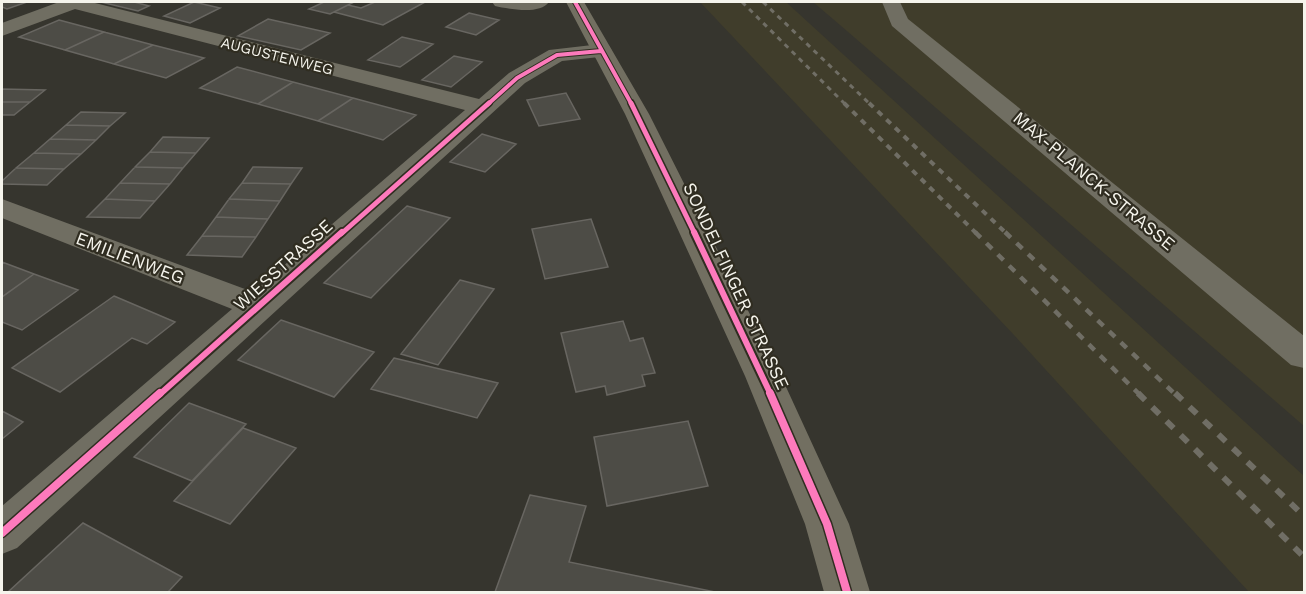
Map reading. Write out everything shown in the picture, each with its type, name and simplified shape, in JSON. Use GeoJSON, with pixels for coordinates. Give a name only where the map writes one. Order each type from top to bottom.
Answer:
{"type":"FeatureCollection","features":[{"type":"Feature","properties":{"kind":"main road","name":"SONDELFINGER STRASSE"},"geometry":{"type":"LineString","coordinates":[[575,2],[652,145],[763,376],[827,524],[847,592]]}},
{"type":"Feature","properties":{"kind":"street"},"geometry":{"type":"LineString","coordinates":[[2,30],[75,2]]}},
{"type":"Feature","properties":{"kind":"street","name":"AUGUSTENWEG"},"geometry":{"type":"LineString","coordinates":[[75,2],[254,51],[482,107]]}},
{"type":"Feature","properties":{"kind":"street"},"geometry":{"type":"LineString","coordinates":[[502,2],[517,4],[539,2]]}},
{"type":"Feature","properties":{"kind":"street","name":"MAX-PLANCK-STRASSE"},"geometry":{"type":"LineString","coordinates":[[891,2],[899,22],[1305,355]]}},
{"type":"Feature","properties":{"kind":"street","name":"WIESSTRASSE"},"geometry":{"type":"LineString","coordinates":[[2,532],[517,78],[557,55],[601,51]]}},
{"type":"Feature","properties":{"kind":"street","name":"EMILIENWEG"},"geometry":{"type":"LineString","coordinates":[[2,208],[259,307]]}},
{"type":"Feature","properties":{"kind":"shaded area"},"geometry":{"type":"Polygon","coordinates":[[[700,2],[786,2],[1304,476],[1304,592],[1249,592],[1014,335],[700,2]]]}},
{"type":"Feature","properties":{"kind":"shaded area"},"geometry":{"type":"Polygon","coordinates":[[[813,2],[1304,2],[1304,426],[840,25],[813,2]]]}},
{"type":"Feature","properties":{"kind":"building"},"geometry":{"type":"Polygon","coordinates":[[[2,2],[27,2],[7,9],[2,7],[2,2]]]}},
{"type":"Feature","properties":{"kind":"building"},"geometry":{"type":"Polygon","coordinates":[[[101,2],[142,2],[138,3],[149,6],[138,11],[101,2]]]}},
{"type":"Feature","properties":{"kind":"building"},"geometry":{"type":"Polygon","coordinates":[[[194,2],[220,8],[190,23],[164,16],[194,2]]]}},
{"type":"Feature","properties":{"kind":"building"},"geometry":{"type":"Polygon","coordinates":[[[324,2],[354,2],[330,14],[309,9],[324,2]]]}},
{"type":"Feature","properties":{"kind":"building"},"geometry":{"type":"Polygon","coordinates":[[[375,2],[425,2],[383,25],[334,12],[348,5],[361,8],[375,2]]]}},
{"type":"Feature","properties":{"kind":"building"},"geometry":{"type":"Polygon","coordinates":[[[469,13],[499,20],[476,35],[446,27],[469,13]]]}},
{"type":"Feature","properties":{"kind":"building"},"geometry":{"type":"Polygon","coordinates":[[[268,19],[330,33],[301,50],[238,36],[268,19]]]}},
{"type":"Feature","properties":{"kind":"building"},"geometry":{"type":"Polygon","coordinates":[[[59,20],[104,32],[65,50],[19,37],[59,20]]]}},
{"type":"Feature","properties":{"kind":"building"},"geometry":{"type":"Polygon","coordinates":[[[104,32],[153,45],[114,64],[65,50],[104,32]]]}},
{"type":"Feature","properties":{"kind":"building"},"geometry":{"type":"Polygon","coordinates":[[[402,37],[433,44],[400,67],[368,60],[402,37]]]}},
{"type":"Feature","properties":{"kind":"building"},"geometry":{"type":"Polygon","coordinates":[[[153,45],[204,58],[166,78],[114,64],[153,45]]]}},
{"type":"Feature","properties":{"kind":"building"},"geometry":{"type":"Polygon","coordinates":[[[454,56],[482,62],[451,87],[422,80],[454,56]]]}},
{"type":"Feature","properties":{"kind":"building"},"geometry":{"type":"Polygon","coordinates":[[[237,67],[293,82],[258,104],[200,88],[237,67]]]}},
{"type":"Feature","properties":{"kind":"building"},"geometry":{"type":"Polygon","coordinates":[[[293,82],[353,98],[318,121],[258,104],[293,82]]]}},
{"type":"Feature","properties":{"kind":"building"},"geometry":{"type":"Polygon","coordinates":[[[2,89],[45,90],[30,102],[2,102],[2,89]]]}},
{"type":"Feature","properties":{"kind":"building"},"geometry":{"type":"Polygon","coordinates":[[[566,93],[580,119],[539,126],[527,100],[566,93]]]}},
{"type":"Feature","properties":{"kind":"building"},"geometry":{"type":"Polygon","coordinates":[[[353,98],[416,115],[383,140],[318,121],[353,98]]]}},
{"type":"Feature","properties":{"kind":"building"},"geometry":{"type":"Polygon","coordinates":[[[2,102],[30,102],[14,115],[2,115],[2,102]]]}},
{"type":"Feature","properties":{"kind":"building"},"geometry":{"type":"Polygon","coordinates":[[[81,112],[125,113],[110,126],[66,125],[81,112]]]}},
{"type":"Feature","properties":{"kind":"building"},"geometry":{"type":"Polygon","coordinates":[[[66,125],[110,126],[96,140],[50,139],[66,125]]]}},
{"type":"Feature","properties":{"kind":"building"},"geometry":{"type":"Polygon","coordinates":[[[482,134],[516,144],[485,172],[450,162],[482,134]]]}},
{"type":"Feature","properties":{"kind":"building"},"geometry":{"type":"Polygon","coordinates":[[[163,137],[209,138],[196,153],[150,152],[163,137]]]}},
{"type":"Feature","properties":{"kind":"building"},"geometry":{"type":"Polygon","coordinates":[[[50,139],[96,140],[81,154],[34,153],[50,139]]]}},
{"type":"Feature","properties":{"kind":"building"},"geometry":{"type":"Polygon","coordinates":[[[150,152],[196,153],[183,168],[135,167],[150,152]]]}},
{"type":"Feature","properties":{"kind":"building"},"geometry":{"type":"Polygon","coordinates":[[[34,153],[81,154],[64,169],[16,168],[34,153]]]}},
{"type":"Feature","properties":{"kind":"building"},"geometry":{"type":"Polygon","coordinates":[[[135,167],[183,168],[170,184],[120,183],[135,167]]]}},
{"type":"Feature","properties":{"kind":"building"},"geometry":{"type":"Polygon","coordinates":[[[253,167],[302,168],[291,184],[242,183],[253,167]]]}},
{"type":"Feature","properties":{"kind":"building"},"geometry":{"type":"Polygon","coordinates":[[[16,168],[64,169],[47,185],[2,184],[2,181],[16,168]]]}},
{"type":"Feature","properties":{"kind":"building"},"geometry":{"type":"Polygon","coordinates":[[[120,183],[170,184],[155,201],[105,199],[120,183]]]}},
{"type":"Feature","properties":{"kind":"building"},"geometry":{"type":"Polygon","coordinates":[[[242,183],[291,184],[280,201],[229,199],[242,183]]]}},
{"type":"Feature","properties":{"kind":"building"},"geometry":{"type":"Polygon","coordinates":[[[105,199],[155,201],[140,218],[87,217],[105,199]]]}},
{"type":"Feature","properties":{"kind":"building"},"geometry":{"type":"Polygon","coordinates":[[[229,199],[280,201],[268,219],[216,217],[229,199]]]}},
{"type":"Feature","properties":{"kind":"building"},"geometry":{"type":"Polygon","coordinates":[[[407,206],[450,218],[371,298],[324,283],[407,206]]]}},
{"type":"Feature","properties":{"kind":"building"},"geometry":{"type":"Polygon","coordinates":[[[216,217],[268,219],[256,237],[202,236],[216,217]]]}},
{"type":"Feature","properties":{"kind":"building"},"geometry":{"type":"Polygon","coordinates":[[[591,219],[608,267],[545,279],[532,229],[591,219]]]}},
{"type":"Feature","properties":{"kind":"building"},"geometry":{"type":"Polygon","coordinates":[[[202,236],[256,237],[242,257],[187,255],[202,236]]]}},
{"type":"Feature","properties":{"kind":"building"},"geometry":{"type":"Polygon","coordinates":[[[2,262],[34,274],[2,297],[2,262]]]}},
{"type":"Feature","properties":{"kind":"building"},"geometry":{"type":"Polygon","coordinates":[[[34,274],[78,290],[22,330],[2,322],[2,297],[34,274]]]}},
{"type":"Feature","properties":{"kind":"building"},"geometry":{"type":"Polygon","coordinates":[[[460,280],[494,289],[438,365],[401,354],[460,280]]]}},
{"type":"Feature","properties":{"kind":"building"},"geometry":{"type":"Polygon","coordinates":[[[114,296],[175,322],[147,344],[132,338],[60,392],[12,368],[114,296]]]}},
{"type":"Feature","properties":{"kind":"building"},"geometry":{"type":"Polygon","coordinates":[[[281,320],[374,352],[334,397],[238,360],[281,320]]]}},
{"type":"Feature","properties":{"kind":"building"},"geometry":{"type":"Polygon","coordinates":[[[623,321],[630,341],[643,338],[655,373],[642,375],[645,386],[607,395],[605,386],[576,392],[561,333],[623,321]]]}},
{"type":"Feature","properties":{"kind":"building"},"geometry":{"type":"Polygon","coordinates":[[[394,358],[498,383],[477,418],[371,389],[394,358]]]}},
{"type":"Feature","properties":{"kind":"building"},"geometry":{"type":"Polygon","coordinates":[[[189,403],[246,424],[192,481],[134,457],[189,403]]]}},
{"type":"Feature","properties":{"kind":"building"},"geometry":{"type":"Polygon","coordinates":[[[2,411],[23,422],[2,439],[2,411]]]}},
{"type":"Feature","properties":{"kind":"building"},"geometry":{"type":"Polygon","coordinates":[[[688,421],[708,486],[607,506],[594,437],[688,421]]]}},
{"type":"Feature","properties":{"kind":"building"},"geometry":{"type":"Polygon","coordinates":[[[243,428],[296,448],[230,524],[174,501],[243,428]]]}},
{"type":"Feature","properties":{"kind":"building"},"geometry":{"type":"Polygon","coordinates":[[[530,495],[586,506],[569,562],[715,592],[495,592],[530,495]]]}},
{"type":"Feature","properties":{"kind":"building"},"geometry":{"type":"Polygon","coordinates":[[[83,523],[182,577],[168,592],[8,592],[83,523]]]}},
{"type":"Feature","properties":{"kind":"railway"},"geometry":{"type":"LineString","coordinates":[[742,2],[846,105]]}},
{"type":"Feature","properties":{"kind":"railway"},"geometry":{"type":"LineString","coordinates":[[763,2],[871,105]]}},
{"type":"Feature","properties":{"kind":"railway"},"geometry":{"type":"LineString","coordinates":[[844,103],[977,234]]}},
{"type":"Feature","properties":{"kind":"railway"},"geometry":{"type":"LineString","coordinates":[[869,103],[1007,234]]}},
{"type":"Feature","properties":{"kind":"railway"},"geometry":{"type":"LineString","coordinates":[[975,232],[1140,395]]}},
{"type":"Feature","properties":{"kind":"railway"},"geometry":{"type":"LineString","coordinates":[[1005,232],[1176,395]]}},
{"type":"Feature","properties":{"kind":"railway"},"geometry":{"type":"LineString","coordinates":[[1138,393],[1304,557]]}},
{"type":"Feature","properties":{"kind":"railway"},"geometry":{"type":"LineString","coordinates":[[1175,393],[1304,516]]}},
{"type":"Feature","properties":{"kind":"cycle path"},"geometry":{"type":"LineString","coordinates":[[575,2],[637,114],[763,376],[827,524],[847,592]]}},
{"type":"Feature","properties":{"kind":"cycle path"},"geometry":{"type":"LineString","coordinates":[[2,533],[517,78],[557,55],[601,51]]}}]}
